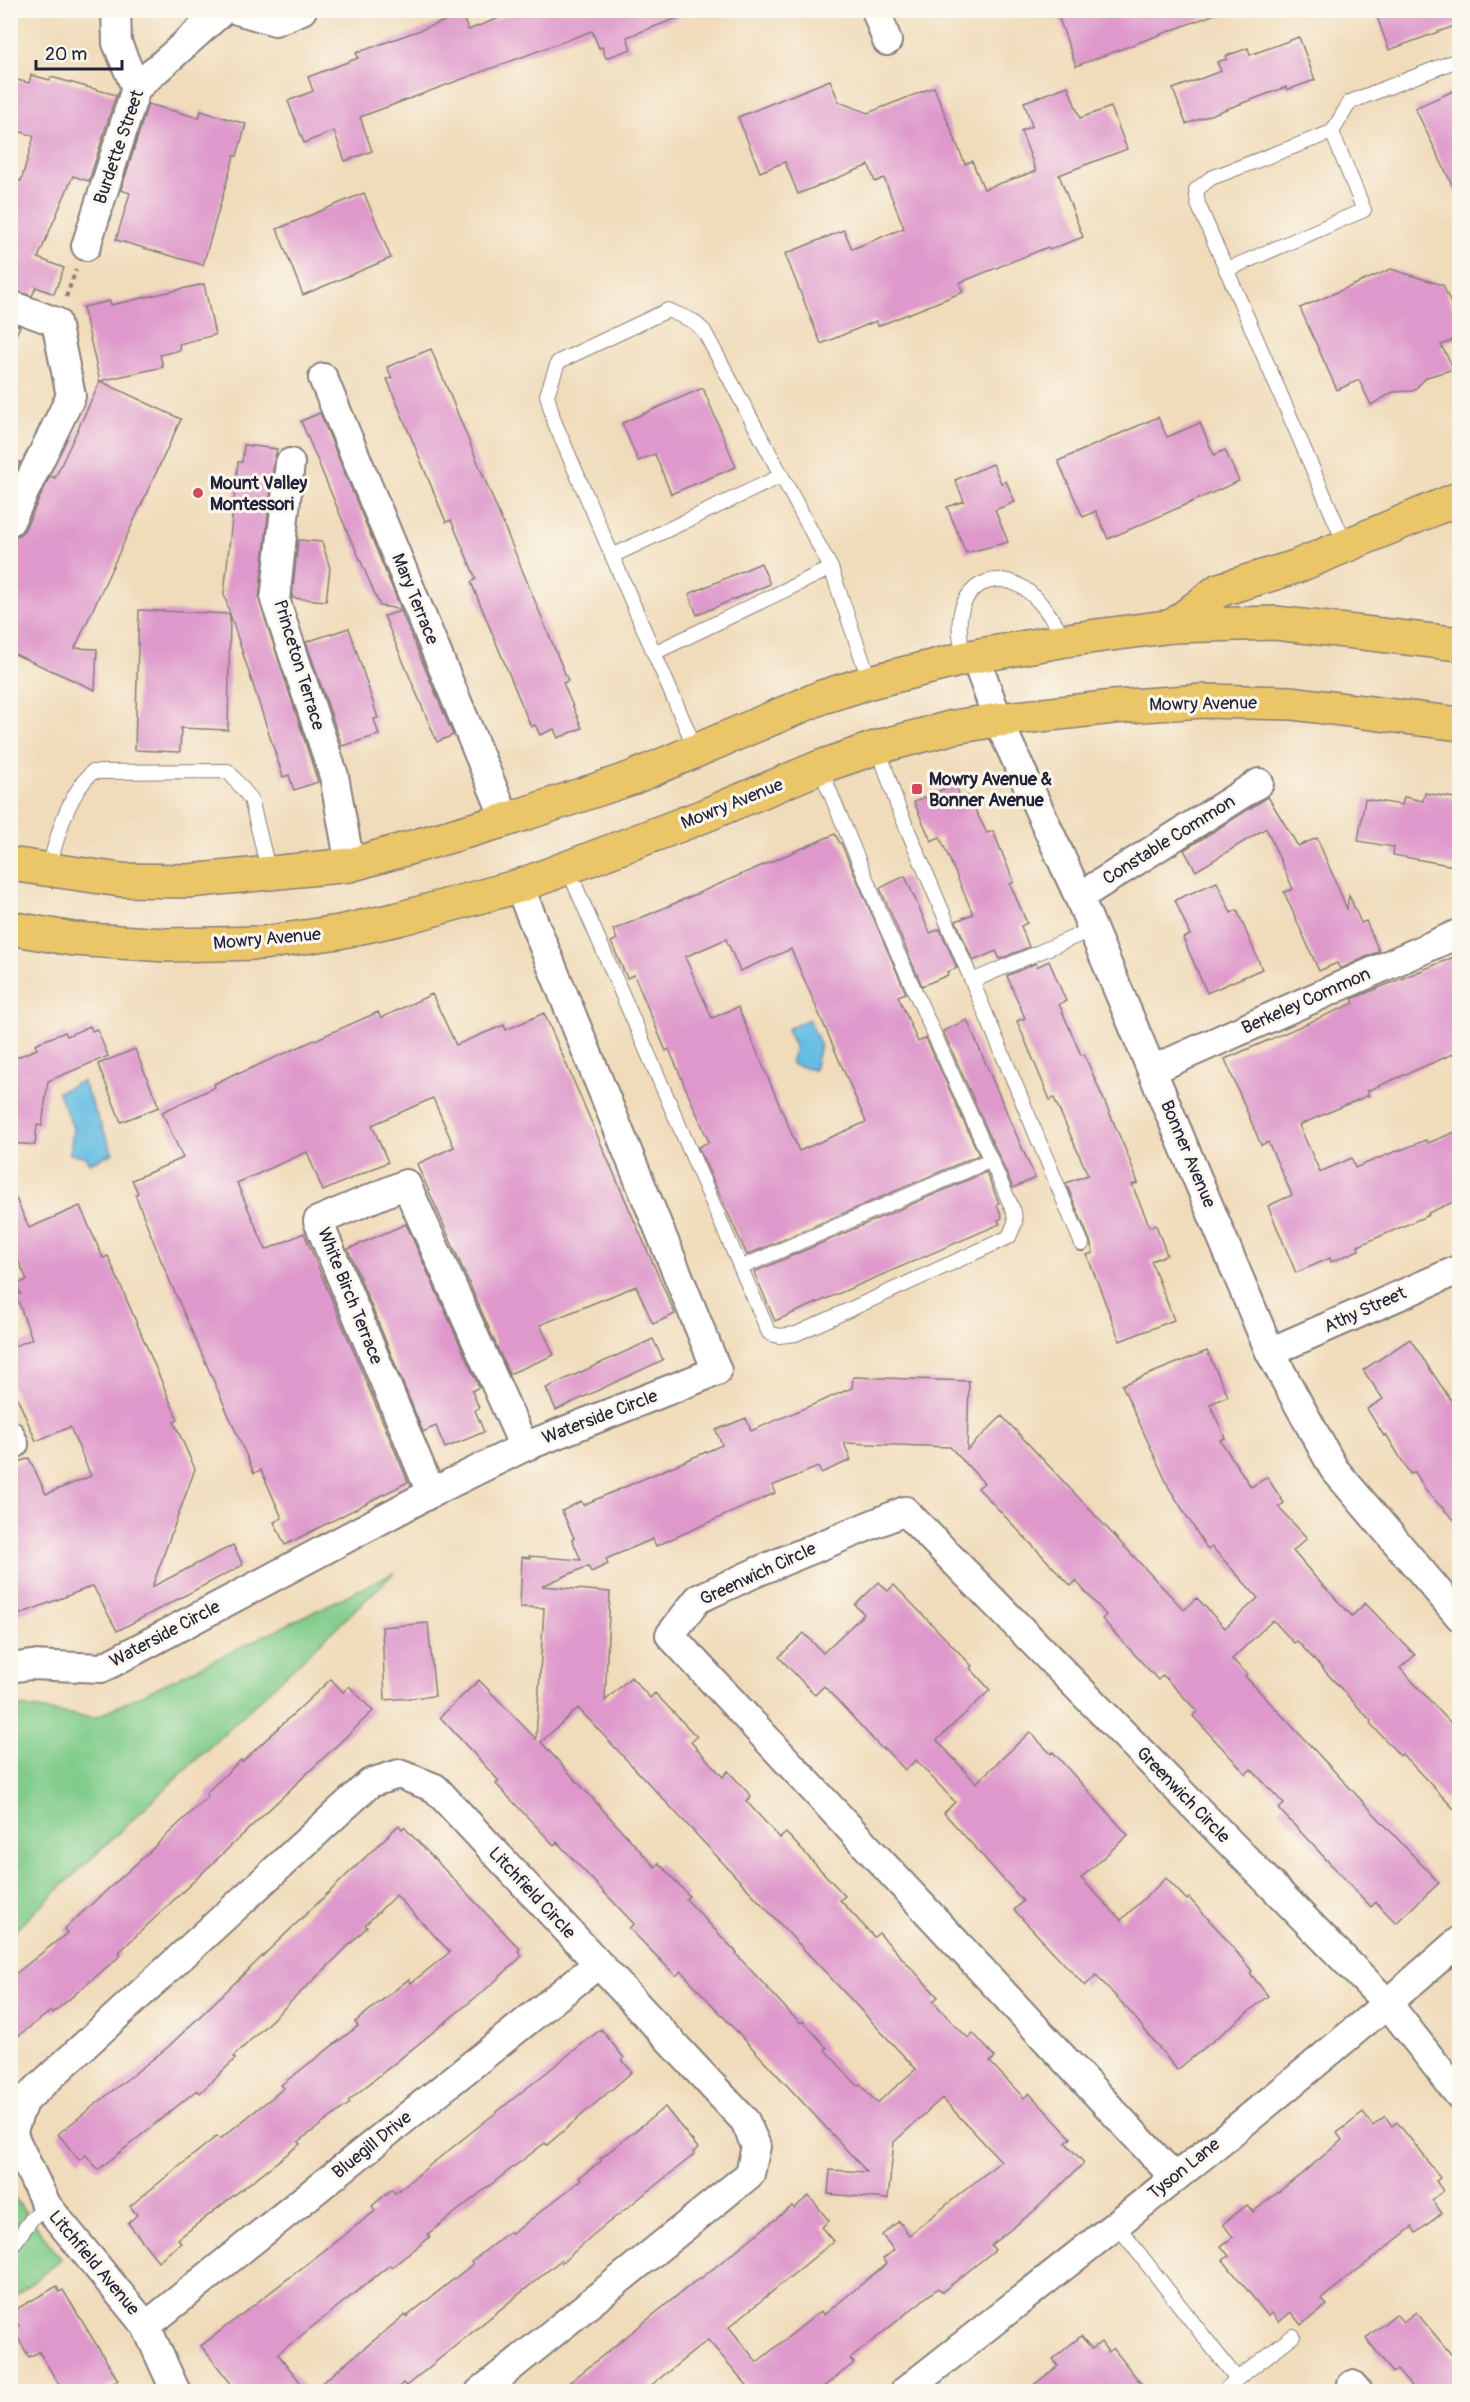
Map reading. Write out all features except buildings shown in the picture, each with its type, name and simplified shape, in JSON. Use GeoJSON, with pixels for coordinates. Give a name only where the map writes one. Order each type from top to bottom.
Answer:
{"type":"FeatureCollection","features":[{"type":"Feature","properties":{"kind":"main road"},"geometry":{"type":"LineString","coordinates":[[1173,626],[1219,590],[1295,567],[1460,498]]}},
{"type":"Feature","properties":{"kind":"main road"},"geometry":{"type":"LineString","coordinates":[[10,864],[121,880],[189,881],[350,865],[506,820],[632,778],[822,697],[870,682],[969,657],[1066,640],[1173,626],[1275,623],[1460,644]]}},
{"type":"Feature","properties":{"kind":"main road","name":"Mowry Avenue"},"geometry":{"type":"LineString","coordinates":[[10,928],[73,939],[166,945],[263,943],[339,932],[398,919],[519,886],[568,869],[820,767],[878,747],[954,727],[998,720],[1113,707],[1203,701],[1291,703],[1460,724]]}},
{"type":"Feature","properties":{"kind":"street"},"geometry":{"type":"LineString","coordinates":[[116,10],[117,43],[136,88]]}},
{"type":"Feature","properties":{"kind":"street","name":"Burdette Street"},"geometry":{"type":"LineString","coordinates":[[86,246],[136,88],[223,10]]}},
{"type":"Feature","properties":{"kind":"street"},"geometry":{"type":"LineString","coordinates":[[237,10],[275,21],[302,10]]}},
{"type":"Feature","properties":{"kind":"street"},"geometry":{"type":"LineString","coordinates":[[876,10],[887,41]]}},
{"type":"Feature","properties":{"kind":"street"},"geometry":{"type":"LineString","coordinates":[[10,305],[56,322],[71,396],[10,521]]}},
{"type":"Feature","properties":{"kind":"street","name":"Mary Terrace"},"geometry":{"type":"LineString","coordinates":[[323,378],[506,820]]}},
{"type":"Feature","properties":{"kind":"street","name":"Princeton Terrace"},"geometry":{"type":"LineString","coordinates":[[290,463],[275,600],[334,776],[350,865]]}},
{"type":"Feature","properties":{"kind":"street","name":"Bonner Avenue"},"geometry":{"type":"LineString","coordinates":[[969,657],[1080,897],[1270,1352],[1334,1469],[1460,1617]]}},
{"type":"Feature","properties":{"kind":"street","name":"Constable Common"},"geometry":{"type":"LineString","coordinates":[[1080,897],[1259,783]]}},
{"type":"Feature","properties":{"kind":"street","name":"Waterside Circle"},"geometry":{"type":"LineString","coordinates":[[10,1668],[31,1665],[102,1668],[431,1493],[524,1447],[717,1371],[519,886]]}},
{"type":"Feature","properties":{"kind":"street","name":"Berkeley Common"},"geometry":{"type":"LineString","coordinates":[[1152,1070],[1460,933]]}},
{"type":"Feature","properties":{"kind":"street","name":"White Birch Terrace"},"geometry":{"type":"LineString","coordinates":[[431,1493],[318,1221],[406,1184],[524,1447]]}},
{"type":"Feature","properties":{"kind":"street","name":"Athy Street"},"geometry":{"type":"LineString","coordinates":[[1270,1352],[1460,1269]]}},
{"type":"Feature","properties":{"kind":"street"},"geometry":{"type":"LineString","coordinates":[[10,1435],[14,1444],[10,1445]]}},
{"type":"Feature","properties":{"kind":"street","name":"Greenwich Circle"},"geometry":{"type":"LineString","coordinates":[[1174,2177],[670,1635],[698,1599],[759,1570],[905,1511],[1388,2004]]}},
{"type":"Feature","properties":{"kind":"street","name":"Litchfield Circle"},"geometry":{"type":"LineString","coordinates":[[12,2133],[24,2102],[32,2094],[370,1783],[399,1774],[435,1788],[745,2121],[756,2146],[750,2174],[480,2391]]}},
{"type":"Feature","properties":{"kind":"street","name":"Tyson Lane"},"geometry":{"type":"LineString","coordinates":[[904,2391],[1388,2004],[1460,1940]]}},
{"type":"Feature","properties":{"kind":"street","name":"Bluegill Drive"},"geometry":{"type":"LineString","coordinates":[[146,2326],[598,1964]]}},
{"type":"Feature","properties":{"kind":"street"},"geometry":{"type":"LineString","coordinates":[[1388,2004],[1460,2096]]}},
{"type":"Feature","properties":{"kind":"street","name":"Litchfield Avenue"},"geometry":{"type":"LineString","coordinates":[[12,2133],[47,2206],[146,2326],[176,2391]]}},
{"type":"Feature","properties":{"kind":"lane"},"geometry":{"type":"LineString","coordinates":[[1346,546],[1198,204],[1196,190],[1211,178],[1332,132],[1350,102],[1460,59]]}},
{"type":"Feature","properties":{"kind":"lane"},"geometry":{"type":"LineString","coordinates":[[1226,270],[1364,210],[1332,132]]}},
{"type":"Feature","properties":{"kind":"lane"},"geometry":{"type":"LineString","coordinates":[[696,750],[554,421],[547,395],[558,362],[668,310],[693,321],[704,331],[831,568],[870,682]]}},
{"type":"Feature","properties":{"kind":"lane"},"geometry":{"type":"LineString","coordinates":[[612,556],[781,476]]}},
{"type":"Feature","properties":{"kind":"lane"},"geometry":{"type":"LineString","coordinates":[[654,653],[831,568]]}},
{"type":"Feature","properties":{"kind":"lane"},"geometry":{"type":"LineString","coordinates":[[969,657],[960,615],[965,600],[974,588],[994,579],[1003,579],[1026,590],[1046,610],[1066,640]]}},
{"type":"Feature","properties":{"kind":"lane"},"geometry":{"type":"LineString","coordinates":[[878,747],[898,807],[1082,1244]]}},
{"type":"Feature","properties":{"kind":"lane"},"geometry":{"type":"LineString","coordinates":[[568,869],[770,1333],[779,1336],[796,1334],[1010,1237],[1015,1223],[1014,1212],[886,927],[820,767]]}},
{"type":"Feature","properties":{"kind":"lane"},"geometry":{"type":"LineString","coordinates":[[48,871],[60,829],[76,788],[92,772],[228,771],[251,799],[269,873]]}},
{"type":"Feature","properties":{"kind":"lane"},"geometry":{"type":"LineString","coordinates":[[972,981],[1093,928]]}},
{"type":"Feature","properties":{"kind":"lane"},"geometry":{"type":"LineString","coordinates":[[742,1267],[991,1160]]}},
{"type":"Feature","properties":{"kind":"lane"},"geometry":{"type":"LineString","coordinates":[[10,2249],[33,2217],[47,2206]]}},
{"type":"Feature","properties":{"kind":"lane"},"geometry":{"type":"LineString","coordinates":[[1116,2223],[1237,2379]]}},
{"type":"Feature","properties":{"kind":"lane"},"geometry":{"type":"LineString","coordinates":[[1223,2391],[1293,2337]]}},
{"type":"Feature","properties":{"kind":"path"},"geometry":{"type":"LineString","coordinates":[[56,322],[86,246]]}},
{"type":"Feature","properties":{"kind":"green space"},"geometry":{"type":"Polygon","coordinates":[[[394,1573],[11,1934],[11,1705],[94,1718],[394,1573]]]}},
{"type":"Feature","properties":{"kind":"green space"},"geometry":{"type":"Polygon","coordinates":[[[10,2192],[61,2259],[11,2300],[10,2300],[10,2192]]]}},
{"type":"Feature","properties":{"kind":"water"},"geometry":{"type":"Polygon","coordinates":[[[809,1019],[820,1044],[814,1070],[791,1064],[795,1046],[787,1029],[809,1019]]]}},
{"type":"Feature","properties":{"kind":"water"},"geometry":{"type":"Polygon","coordinates":[[[82,1081],[113,1153],[89,1163],[85,1156],[70,1154],[73,1128],[58,1092],[82,1081]]]}},
{"type":"Feature","properties":{"kind":"place","name":"Mount Valley Montessori"},"geometry":{"type":"Point","coordinates":[198,493]}},
{"type":"Feature","properties":{"kind":"place","name":"Mowry Avenue & Bonner Avenue"},"geometry":{"type":"Point","coordinates":[917,789]}}]}
